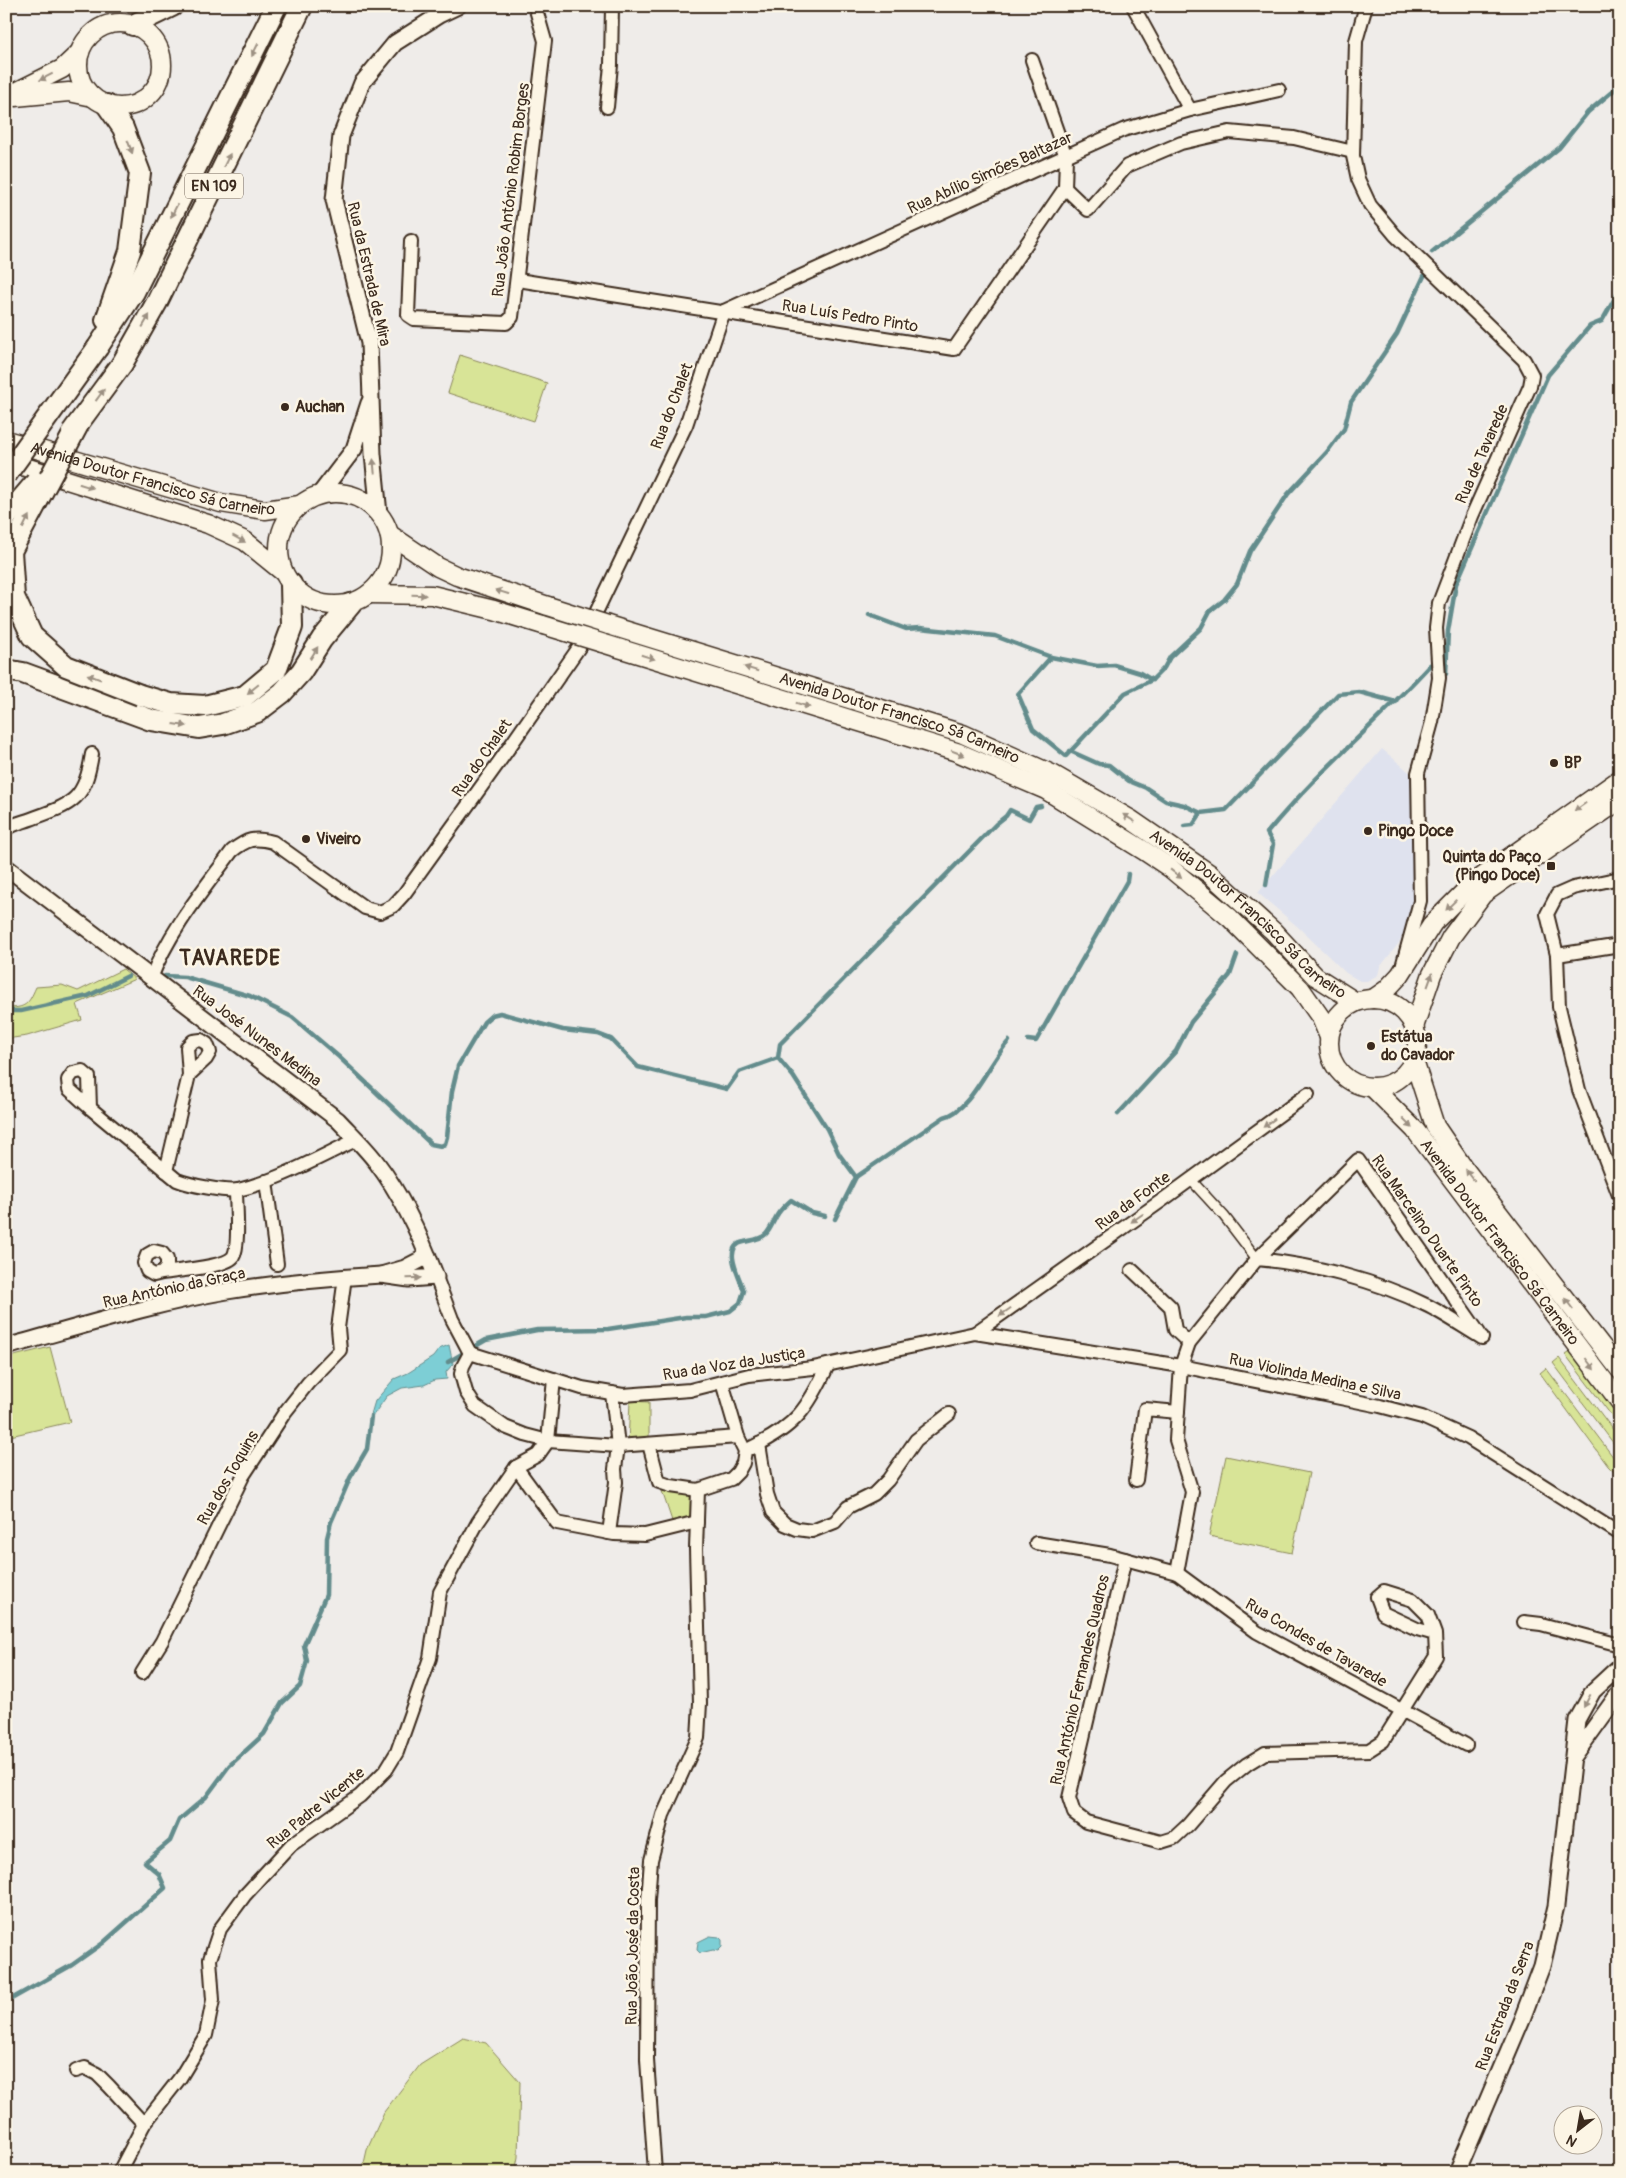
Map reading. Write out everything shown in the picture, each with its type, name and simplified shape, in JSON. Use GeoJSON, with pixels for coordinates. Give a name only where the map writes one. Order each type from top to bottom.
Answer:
{"type":"FeatureCollection","features":[{"type":"Feature","properties":{"kind":"main road"},"geometry":{"type":"LineString","coordinates":[[133,25],[172,6]]}},
{"type":"Feature","properties":{"kind":"main road","name":"EN 109"},"geometry":{"type":"LineString","coordinates":[[6,475],[98,347],[134,292],[276,6]]}},
{"type":"Feature","properties":{"kind":"main road","name":"EN 109"},"geometry":{"type":"LineString","coordinates":[[6,516],[25,496],[122,364],[157,302],[302,6]]}},
{"type":"Feature","properties":{"kind":"main road"},"geometry":{"type":"LineString","coordinates":[[117,23],[133,25],[147,33],[158,46],[162,61],[160,78],[152,92],[140,102],[124,107],[70,92],[7,97],[62,69],[80,52],[88,38],[101,27],[117,23]]}},
{"type":"Feature","properties":{"kind":"main road"},"geometry":{"type":"LineString","coordinates":[[80,52],[78,68],[83,84],[123,128],[140,173],[130,251],[98,347]]}},
{"type":"Feature","properties":{"kind":"main road"},"geometry":{"type":"LineString","coordinates":[[79,423],[11,551],[14,598],[32,636],[66,666],[140,695],[171,704],[205,706],[245,696],[276,670],[292,627],[286,577],[278,553],[280,535],[287,518],[300,505],[319,495],[336,493],[352,496],[367,503],[379,514],[389,534],[391,550],[389,566],[382,582],[370,594],[351,604],[334,606],[318,603],[303,596],[286,577]]}},
{"type":"Feature","properties":{"kind":"main road","name":"Avenida Doutor Francisco Sá Carneiro"},"geometry":{"type":"LineString","coordinates":[[6,440],[220,503],[265,510],[300,505]]}},
{"type":"Feature","properties":{"kind":"main road","name":"Avenida Doutor Francisco Sá Carneiro"},"geometry":{"type":"LineString","coordinates":[[6,461],[208,524],[245,542],[286,577]]}},
{"type":"Feature","properties":{"kind":"main road","name":"Avenida Doutor Francisco Sá Carneiro"},"geometry":{"type":"LineString","coordinates":[[389,534],[438,567],[457,576],[608,625],[963,734],[1054,775],[1130,819],[1210,874],[1273,931],[1315,976],[1364,1001]]}},
{"type":"Feature","properties":{"kind":"main road","name":"Avenida Doutor Francisco Sá Carneiro"},"geometry":{"type":"LineString","coordinates":[[370,594],[432,595],[494,610],[957,752],[1046,790],[1120,834],[1156,859],[1230,918],[1300,988],[1321,1018],[1329,1037]]}},
{"type":"Feature","properties":{"kind":"main road"},"geometry":{"type":"LineString","coordinates":[[6,670],[22,673],[133,714],[175,725],[199,728],[223,724],[257,712],[271,703],[291,684],[322,640],[351,604]]}},
{"type":"Feature","properties":{"kind":"main road"},"geometry":{"type":"LineString","coordinates":[[1364,1001],[1386,1001],[1398,1006],[1408,1016],[1414,1027],[1417,1050],[1414,1061],[1408,1072],[1398,1081],[1386,1086],[1373,1088],[1356,1085],[1343,1077],[1334,1065],[1329,1052],[1329,1037],[1338,1016],[1343,1010],[1386,990],[1400,975],[1433,922],[1472,884],[1620,779]]}},
{"type":"Feature","properties":{"kind":"main road"},"geometry":{"type":"LineString","coordinates":[[1414,1027],[1432,974],[1451,937],[1483,894],[1620,800]]}},
{"type":"Feature","properties":{"kind":"main road","name":"Avenida Doutor Francisco Sá Carneiro"},"geometry":{"type":"LineString","coordinates":[[1414,1061],[1436,1126],[1463,1166],[1620,1370]]}},
{"type":"Feature","properties":{"kind":"main road","name":"Avenida Doutor Francisco Sá Carneiro"},"geometry":{"type":"LineString","coordinates":[[1373,1088],[1415,1130],[1620,1402]]}},
{"type":"Feature","properties":{"kind":"street","name":"Rua da Estrada de Mira"},"geometry":{"type":"LineString","coordinates":[[379,514],[373,454],[369,343],[334,200],[341,136],[362,83],[395,43],[439,15],[458,6]]}},
{"type":"Feature","properties":{"kind":"street","name":"Rua João António Robim Borges"},"geometry":{"type":"LineString","coordinates":[[411,241],[408,314],[414,319],[506,323],[512,317],[518,280],[545,41],[536,6]]}},
{"type":"Feature","properties":{"kind":"street"},"geometry":{"type":"LineString","coordinates":[[607,108],[612,65],[612,6]]}},
{"type":"Feature","properties":{"kind":"street"},"geometry":{"type":"LineString","coordinates":[[1133,6],[1190,110]]}},
{"type":"Feature","properties":{"kind":"street","name":"Rua de Tavarede"},"geometry":{"type":"LineString","coordinates":[[1366,6],[1356,41],[1353,152],[1358,179],[1370,205],[1424,264],[1524,360],[1532,376],[1530,386],[1472,516],[1439,603],[1436,628],[1439,678],[1432,722],[1418,774],[1420,901],[1400,975]]}},
{"type":"Feature","properties":{"kind":"street"},"geometry":{"type":"LineString","coordinates":[[1032,60],[1066,157],[1064,188],[1088,210],[1127,166],[1181,143],[1229,132],[1294,138],[1353,152]]}},
{"type":"Feature","properties":{"kind":"street","name":"Rua Abílio Simões Baltazar"},"geometry":{"type":"LineString","coordinates":[[724,312],[1123,130],[1190,110],[1279,90]]}},
{"type":"Feature","properties":{"kind":"street","name":"Rua Luís Pedro Pinto"},"geometry":{"type":"LineString","coordinates":[[518,280],[954,349],[1064,188]]}},
{"type":"Feature","properties":{"kind":"street","name":"Rua do Chalet"},"geometry":{"type":"LineString","coordinates":[[151,978],[160,954],[174,929],[232,851],[242,842],[258,838],[273,842],[365,908],[380,912],[392,906],[404,894],[500,762],[580,646],[686,425],[724,312]]}},
{"type":"Feature","properties":{"kind":"street","name":"Rua da Estrada de Mira"},"geometry":{"type":"LineString","coordinates":[[319,495],[354,449],[372,392]]}},
{"type":"Feature","properties":{"kind":"street"},"geometry":{"type":"LineString","coordinates":[[6,829],[60,808],[74,800],[83,788],[89,773],[92,754]]}},
{"type":"Feature","properties":{"kind":"street","name":"Rua José Nunes Medina"},"geometry":{"type":"LineString","coordinates":[[6,868],[338,1120],[377,1163],[413,1221],[436,1277]]}},
{"type":"Feature","properties":{"kind":"street"},"geometry":{"type":"LineString","coordinates":[[1620,878],[1572,888],[1557,895],[1547,914],[1557,955],[1559,1007],[1579,1090],[1620,1198]]}},
{"type":"Feature","properties":{"kind":"street"},"geometry":{"type":"LineString","coordinates":[[1557,955],[1620,945]]}},
{"type":"Feature","properties":{"kind":"street"},"geometry":{"type":"LineString","coordinates":[[166,1171],[189,1075]]}},
{"type":"Feature","properties":{"kind":"street","name":"Rua da Fonte"},"geometry":{"type":"LineString","coordinates":[[975,1333],[1191,1180],[1308,1094]]}},
{"type":"Feature","properties":{"kind":"street"},"geometry":{"type":"LineString","coordinates":[[90,1108],[177,1180],[188,1184],[236,1190],[266,1181],[356,1140]]}},
{"type":"Feature","properties":{"kind":"street","name":"Rua Marcelino Duarte Pinto"},"geometry":{"type":"LineString","coordinates":[[1358,1160],[1482,1338],[1425,1304],[1360,1279],[1289,1262],[1257,1259],[1358,1160]]}},
{"type":"Feature","properties":{"kind":"street"},"geometry":{"type":"LineString","coordinates":[[1178,1573],[1192,1492],[1176,1440],[1181,1366],[1189,1343],[1257,1259],[1229,1223],[1191,1180]]}},
{"type":"Feature","properties":{"kind":"street"},"geometry":{"type":"LineString","coordinates":[[266,1181],[277,1264]]}},
{"type":"Feature","properties":{"kind":"street"},"geometry":{"type":"LineString","coordinates":[[162,1273],[225,1263],[234,1256],[236,1247],[236,1190]]}},
{"type":"Feature","properties":{"kind":"street","name":"Rua António da Graça"},"geometry":{"type":"LineString","coordinates":[[381,1275],[405,1268],[428,1256]]}},
{"type":"Feature","properties":{"kind":"street"},"geometry":{"type":"LineString","coordinates":[[1132,1270],[1171,1307],[1175,1330],[1189,1343]]}},
{"type":"Feature","properties":{"kind":"street","name":"Rua António da Graça"},"geometry":{"type":"LineString","coordinates":[[6,1347],[185,1300],[227,1291],[344,1277],[381,1275],[409,1279],[436,1277]]}},
{"type":"Feature","properties":{"kind":"street","name":"Rua dos Toquins"},"geometry":{"type":"LineString","coordinates":[[142,1673],[162,1641],[244,1476],[285,1412],[308,1383],[340,1350],[338,1328],[344,1277]]}},
{"type":"Feature","properties":{"kind":"street"},"geometry":{"type":"LineString","coordinates":[[436,1277],[452,1319],[470,1353],[462,1366],[461,1374],[466,1392],[475,1406],[505,1427],[548,1441],[618,1446],[738,1436]]}},
{"type":"Feature","properties":{"kind":"street","name":"Rua da Voz da Justiça"},"geometry":{"type":"LineString","coordinates":[[470,1353],[582,1388],[623,1395],[690,1390],[749,1375],[828,1365],[975,1333]]}},
{"type":"Feature","properties":{"kind":"street","name":"Rua Violinda Medina e Silva"},"geometry":{"type":"LineString","coordinates":[[975,1333],[1181,1366],[1380,1406],[1422,1417],[1468,1438],[1620,1534]]}},
{"type":"Feature","properties":{"kind":"street"},"geometry":{"type":"LineString","coordinates":[[745,1451],[776,1436],[792,1424],[816,1390],[828,1365]]}},
{"type":"Feature","properties":{"kind":"street"},"geometry":{"type":"LineString","coordinates":[[548,1441],[554,1379]]}},
{"type":"Feature","properties":{"kind":"street"},"geometry":{"type":"LineString","coordinates":[[649,1444],[659,1482],[671,1486],[698,1490],[731,1479],[743,1463],[745,1451],[738,1436],[722,1382]]}},
{"type":"Feature","properties":{"kind":"street"},"geometry":{"type":"LineString","coordinates":[[610,1533],[618,1446],[612,1393]]}},
{"type":"Feature","properties":{"kind":"street"},"geometry":{"type":"LineString","coordinates":[[1136,1480],[1145,1409],[1178,1412]]}},
{"type":"Feature","properties":{"kind":"street"},"geometry":{"type":"LineString","coordinates":[[759,1444],[767,1494],[773,1512],[785,1524],[797,1529],[812,1531],[835,1522],[848,1507],[874,1494],[888,1480],[916,1440],[949,1414]]}},
{"type":"Feature","properties":{"kind":"street","name":"Rua Padre Vicente"},"geometry":{"type":"LineString","coordinates":[[119,2172],[144,2124],[180,2078],[206,2035],[213,2000],[210,1959],[220,1929],[245,1895],[291,1845],[360,1796],[386,1770],[397,1752],[430,1658],[440,1592],[478,1522],[516,1468],[538,1454],[548,1441]]}},
{"type":"Feature","properties":{"kind":"street"},"geometry":{"type":"LineString","coordinates":[[516,1468],[557,1523],[610,1533],[645,1534],[697,1522]]}},
{"type":"Feature","properties":{"kind":"street","name":"Rua João José da Costa"},"geometry":{"type":"LineString","coordinates":[[655,2172],[647,2060],[648,1900],[651,1860],[663,1815],[698,1738],[700,1703],[698,1490]]}},
{"type":"Feature","properties":{"kind":"street","name":"Rua Condes de Tavarede"},"geometry":{"type":"LineString","coordinates":[[1036,1543],[1125,1559],[1178,1573],[1257,1632],[1466,1744]]}},
{"type":"Feature","properties":{"kind":"street","name":"Rua António Fernandes Quadros"},"geometry":{"type":"LineString","coordinates":[[1125,1559],[1069,1798],[1074,1813],[1086,1822],[1161,1842],[1174,1838],[1188,1825],[1226,1781],[1264,1753],[1369,1750],[1383,1741],[1436,1656],[1435,1634]]}},
{"type":"Feature","properties":{"kind":"street"},"geometry":{"type":"LineString","coordinates":[[1524,1622],[1541,1624],[1620,1646]]}},
{"type":"Feature","properties":{"kind":"street","name":"Rua Estrada da Serra"},"geometry":{"type":"LineString","coordinates":[[1457,2172],[1522,2019],[1542,1966],[1556,1906],[1577,1720],[1593,1691],[1620,1666]]}},
{"type":"Feature","properties":{"kind":"street","name":"Rua Estrada da Serra"},"geometry":{"type":"LineString","coordinates":[[1573,1757],[1620,1692]]}},
{"type":"Feature","properties":{"kind":"street"},"geometry":{"type":"LineString","coordinates":[[76,2070],[85,2068],[97,2074],[144,2124]]}},
{"type":"Feature","properties":{"kind":"shaded area"},"geometry":{"type":"Polygon","coordinates":[[[1382,749],[1414,776],[1417,890],[1406,928],[1399,943],[1380,967],[1378,975],[1367,981],[1360,981],[1346,973],[1298,927],[1258,893],[1382,749]]]}},
{"type":"Feature","properties":{"kind":"green space"},"geometry":{"type":"Polygon","coordinates":[[[460,355],[547,383],[534,421],[448,393],[460,355]]]}},
{"type":"Feature","properties":{"kind":"green space"},"geometry":{"type":"Polygon","coordinates":[[[123,969],[135,979],[77,1004],[82,1020],[27,1036],[6,1039],[6,1008],[26,1004],[36,987],[62,985],[78,991],[123,969]]]}},
{"type":"Feature","properties":{"kind":"green space"},"geometry":{"type":"Polygon","coordinates":[[[50,1347],[70,1422],[6,1437],[6,1358],[50,1347]]]}},
{"type":"Feature","properties":{"kind":"green space"},"geometry":{"type":"Polygon","coordinates":[[[1572,1349],[1620,1410],[1620,1427],[1565,1354],[1572,1349]]]}},
{"type":"Feature","properties":{"kind":"green space"},"geometry":{"type":"Polygon","coordinates":[[[1559,1358],[1620,1439],[1620,1452],[1553,1363],[1559,1358]]]}},
{"type":"Feature","properties":{"kind":"green space"},"geometry":{"type":"Polygon","coordinates":[[[1546,1368],[1620,1466],[1620,1478],[1608,1466],[1540,1373],[1546,1368]]]}},
{"type":"Feature","properties":{"kind":"green space"},"geometry":{"type":"Polygon","coordinates":[[[630,1401],[649,1402],[649,1444],[628,1445],[630,1401]]]}},
{"type":"Feature","properties":{"kind":"green space"},"geometry":{"type":"Polygon","coordinates":[[[1226,1456],[1309,1473],[1292,1553],[1209,1536],[1226,1456]]]}},
{"type":"Feature","properties":{"kind":"green space"},"geometry":{"type":"Polygon","coordinates":[[[698,1490],[697,1522],[673,1524],[662,1491],[698,1490]]]}},
{"type":"Feature","properties":{"kind":"green space"},"geometry":{"type":"Polygon","coordinates":[[[463,2038],[486,2043],[520,2082],[518,2157],[515,2172],[362,2172],[367,2150],[384,2112],[420,2065],[463,2038]]]}},
{"type":"Feature","properties":{"kind":"water"},"geometry":{"type":"Polygon","coordinates":[[[449,1345],[453,1364],[446,1372],[447,1379],[402,1388],[387,1396],[369,1421],[375,1401],[394,1379],[408,1373],[433,1357],[439,1349],[449,1345]]]}},
{"type":"Feature","properties":{"kind":"water"},"geometry":{"type":"Polygon","coordinates":[[[710,1936],[719,1937],[722,1940],[722,1947],[718,1951],[713,1950],[700,1953],[697,1950],[698,1942],[710,1936]]]}},
{"type":"Feature","properties":{"kind":"waterway"},"geometry":{"type":"LineString","coordinates":[[1432,252],[1559,148],[1588,112],[1620,85]]}},
{"type":"Feature","properties":{"kind":"waterway"},"geometry":{"type":"LineString","coordinates":[[1051,657],[1018,694],[1033,729],[1066,756],[1125,693],[1152,680],[1164,668],[1170,657],[1201,628],[1210,611],[1224,600],[1237,584],[1250,551],[1288,494],[1327,452],[1344,429],[1351,402],[1397,334],[1424,276]]}},
{"type":"Feature","properties":{"kind":"waterway"},"geometry":{"type":"LineString","coordinates":[[1446,674],[1448,631],[1456,584],[1548,375],[1590,326],[1602,321],[1620,289]]}},
{"type":"Feature","properties":{"kind":"waterway"},"geometry":{"type":"LineString","coordinates":[[869,615],[906,629],[920,628],[995,636],[1051,657],[1097,666],[1114,665],[1140,673],[1152,680]]}},
{"type":"Feature","properties":{"kind":"waterway"},"geometry":{"type":"LineString","coordinates":[[1266,885],[1273,844],[1267,833],[1306,789],[1430,665]]}},
{"type":"Feature","properties":{"kind":"waterway"},"geometry":{"type":"LineString","coordinates":[[1070,751],[1099,764],[1109,765],[1129,781],[1146,788],[1166,801],[1184,805],[1201,813],[1226,810],[1338,694],[1359,692],[1396,702]]}},
{"type":"Feature","properties":{"kind":"waterway"},"geometry":{"type":"LineString","coordinates":[[835,1219],[856,1177],[839,1154],[827,1129],[793,1076],[778,1058],[780,1044],[1010,810],[1029,819],[1036,807],[1041,806]]}},
{"type":"Feature","properties":{"kind":"waterway"},"geometry":{"type":"LineString","coordinates":[[1184,826],[1193,825],[1201,813]]}},
{"type":"Feature","properties":{"kind":"waterway"},"geometry":{"type":"LineString","coordinates":[[1028,1040],[1036,1041],[1127,881],[1128,874]]}},
{"type":"Feature","properties":{"kind":"waterway"},"geometry":{"type":"LineString","coordinates":[[1118,1114],[1176,1051],[1191,1022],[1230,975],[1237,955]]}},
{"type":"Feature","properties":{"kind":"waterway"},"geometry":{"type":"LineString","coordinates":[[6,1011],[21,1011],[88,996],[128,976]]}},
{"type":"Feature","properties":{"kind":"waterway"},"geometry":{"type":"LineString","coordinates":[[165,976],[185,977],[250,996],[292,1017],[339,1057],[431,1144],[441,1146],[445,1144],[447,1137],[452,1091],[458,1066],[484,1022],[492,1015],[500,1013],[563,1030],[598,1034],[611,1039],[638,1067],[727,1089],[739,1072],[778,1058]]}},
{"type":"Feature","properties":{"kind":"waterway"},"geometry":{"type":"LineString","coordinates":[[856,1177],[963,1106],[1009,1041]]}},
{"type":"Feature","properties":{"kind":"waterway"},"geometry":{"type":"LineString","coordinates":[[448,1362],[486,1340],[537,1330],[608,1329],[686,1317],[706,1317],[730,1311],[740,1303],[744,1291],[734,1263],[733,1256],[737,1245],[764,1236],[780,1211],[791,1200],[812,1213],[825,1216]]}},
{"type":"Feature","properties":{"kind":"waterway"},"geometry":{"type":"LineString","coordinates":[[6,2002],[72,1965],[103,1943],[165,1888],[159,1874],[145,1862],[170,1841],[179,1820],[206,1797],[229,1766],[264,1734],[282,1703],[300,1686],[307,1661],[304,1645],[326,1595],[327,1538],[331,1522],[350,1478],[367,1449],[371,1416]]}},
{"type":"Feature","properties":{"kind":"place","name":"Auchan"},"geometry":{"type":"Point","coordinates":[285,407]}},
{"type":"Feature","properties":{"kind":"place","name":"BP"},"geometry":{"type":"Point","coordinates":[1554,763]}},
{"type":"Feature","properties":{"kind":"place","name":"Pingo Doce"},"geometry":{"type":"Point","coordinates":[1368,831]}},
{"type":"Feature","properties":{"kind":"place","name":"Viveiro"},"geometry":{"type":"Point","coordinates":[306,839]}},
{"type":"Feature","properties":{"kind":"place","name":"Quinta do Paço (Pingo Doce)"},"geometry":{"type":"Point","coordinates":[1551,866]}},
{"type":"Feature","properties":{"kind":"place","name":"Estátua do Cavador"},"geometry":{"type":"Point","coordinates":[1371,1046]}},
{"type":"Feature","properties":{"kind":"district","name":"TAVAREDE"},"geometry":{"type":"Point","coordinates":[230,958]}}]}
